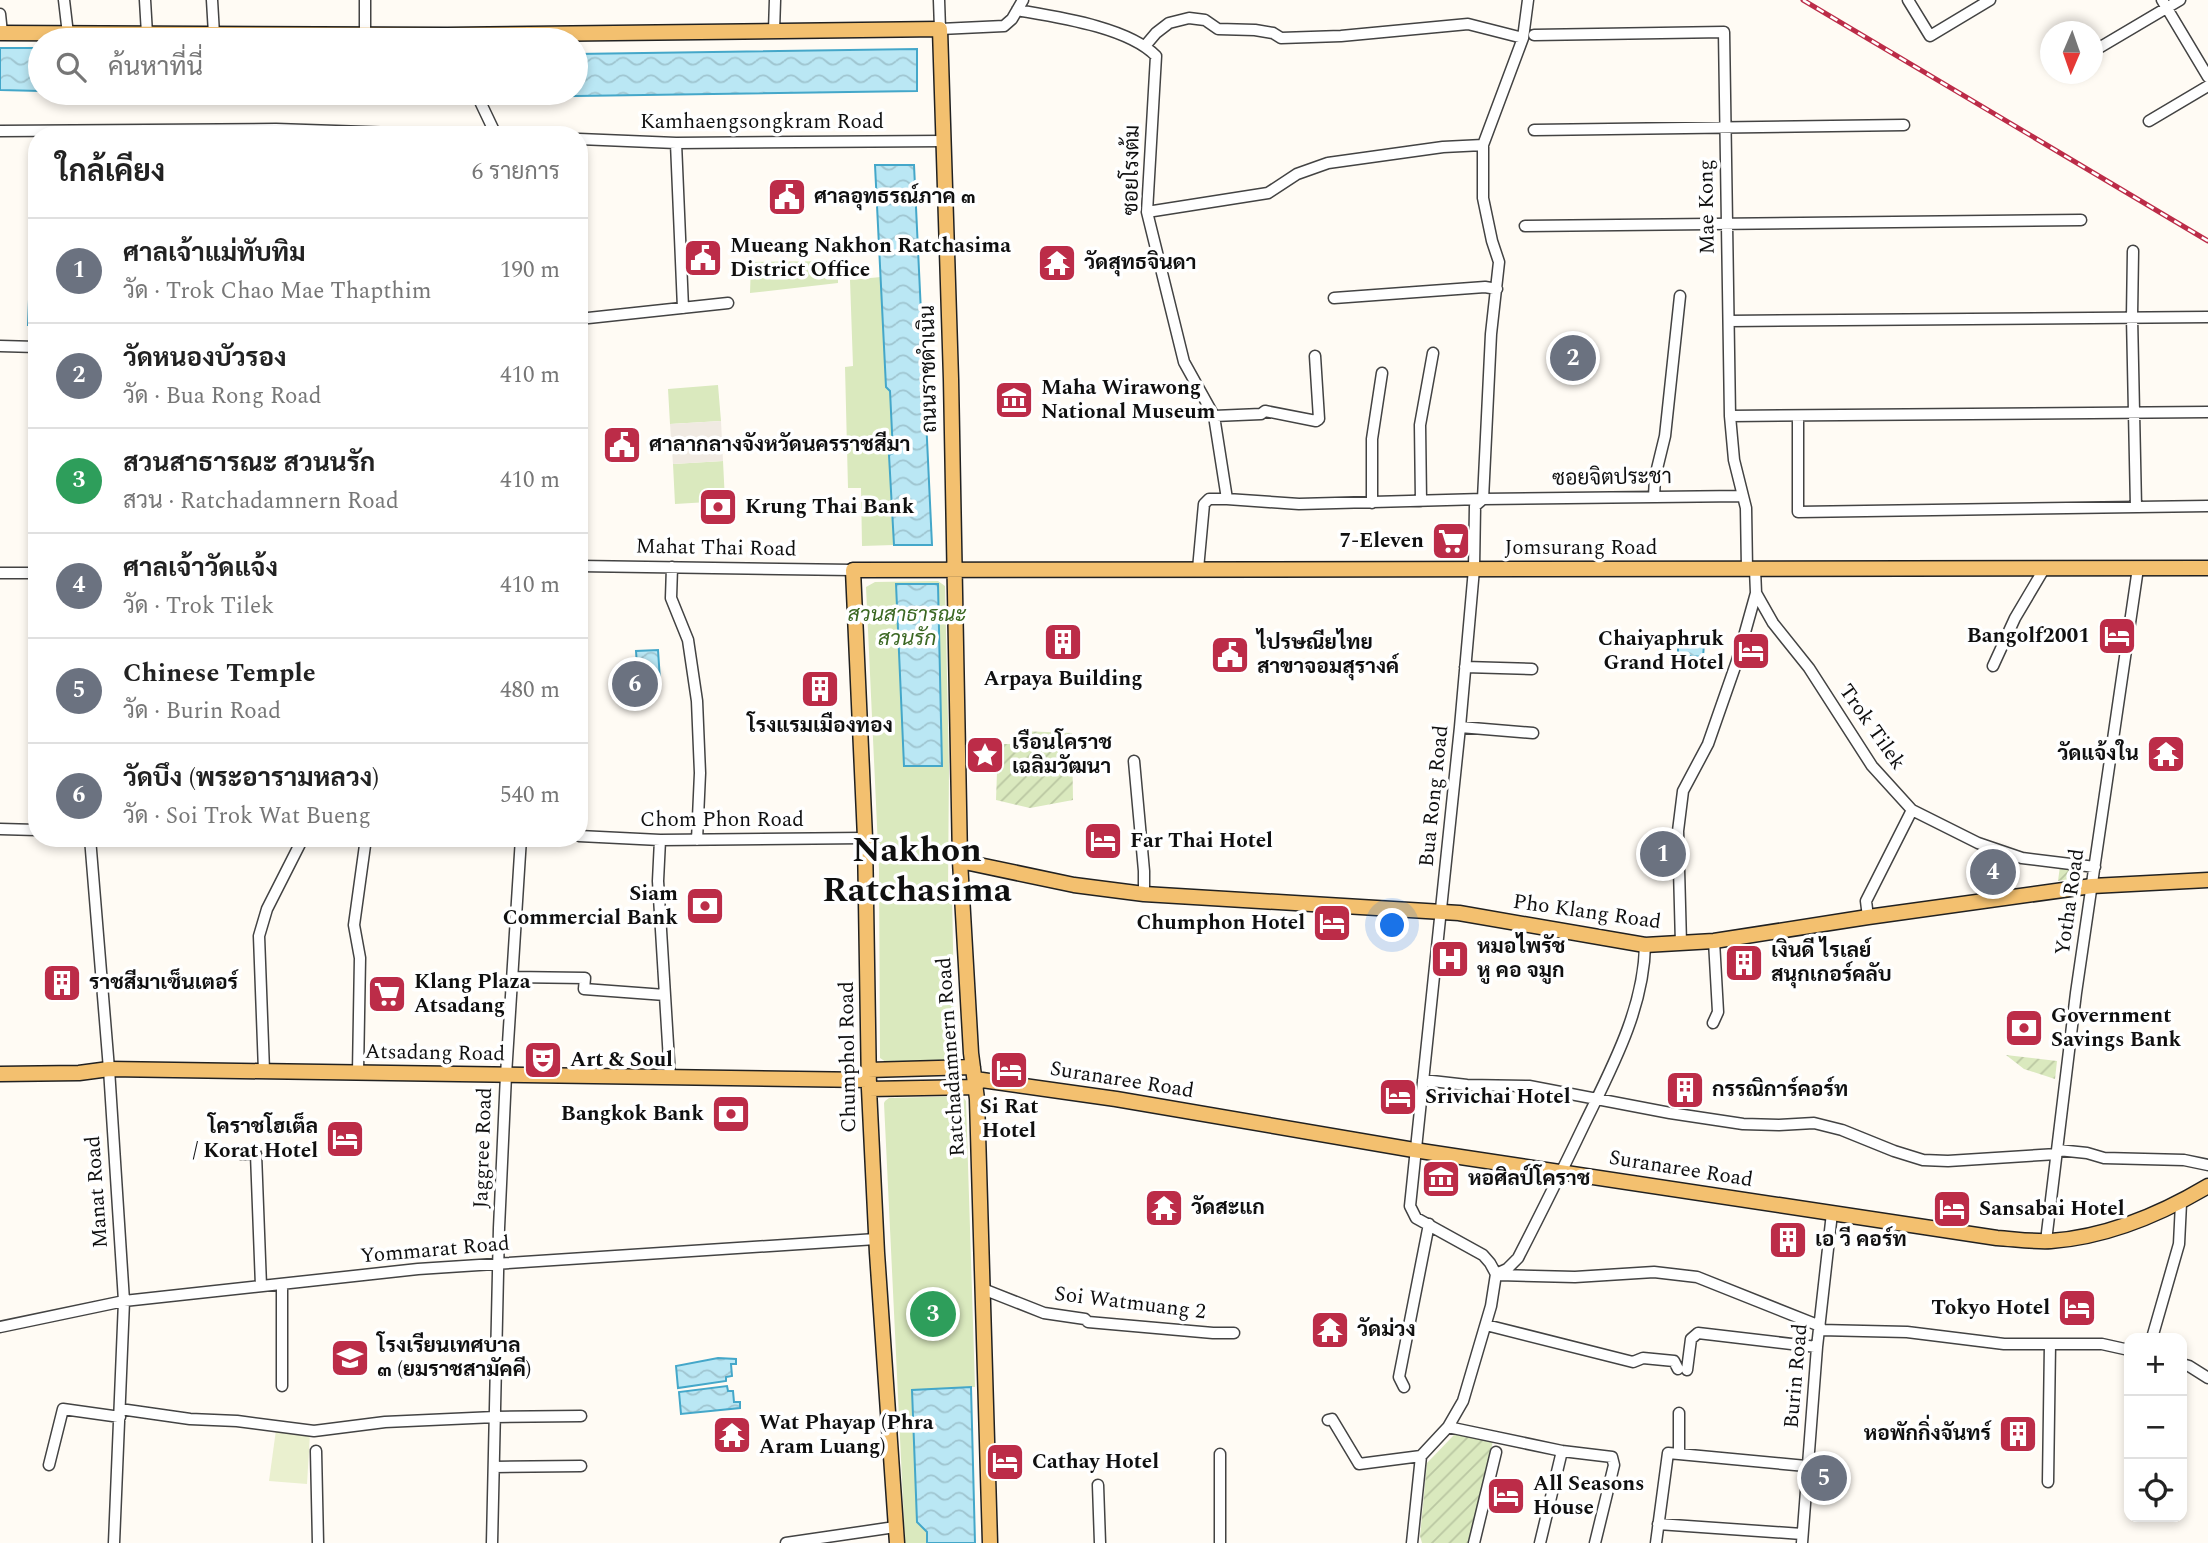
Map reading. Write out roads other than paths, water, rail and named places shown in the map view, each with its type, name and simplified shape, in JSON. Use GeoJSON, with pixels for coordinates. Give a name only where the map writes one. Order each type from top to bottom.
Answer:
{"type":"FeatureCollection","features":[{"type":"Feature","properties":{"kind":"main road"},"geometry":{"type":"LineString","coordinates":[[588,34],[940,29]]}},
{"type":"Feature","properties":{"kind":"main road","name":"ถนนราชดำเนิน"},"geometry":{"type":"LineString","coordinates":[[940,29],[955,569]]}},
{"type":"Feature","properties":{"kind":"main road"},"geometry":{"type":"LineString","coordinates":[[1,33],[28,33]]}},
{"type":"Feature","properties":{"kind":"main road","name":"Jomsurang Road"},"geometry":{"type":"LineString","coordinates":[[853,570],[2208,568]]}},
{"type":"Feature","properties":{"kind":"main road","name":"Ratchadamnern Road"},"geometry":{"type":"LineString","coordinates":[[955,569],[960,861],[974,1077],[990,1543]]}},
{"type":"Feature","properties":{"kind":"main road","name":"Chumphol Road"},"geometry":{"type":"LineString","coordinates":[[853,570],[865,838],[868,1080],[897,1543]]}},
{"type":"Feature","properties":{"kind":"main road","name":"Pho Klang Road"},"geometry":{"type":"LineString","coordinates":[[960,861],[1074,885],[1144,894],[1441,911],[1645,945],[1714,942],[1868,916],[2092,886],[2208,880]]}},
{"type":"Feature","properties":{"kind":"main road","name":"Atsadang Road"},"geometry":{"type":"LineString","coordinates":[[0,1074],[79,1073],[109,1069],[868,1080]]}},
{"type":"Feature","properties":{"kind":"main road","name":"Suranaree Road"},"geometry":{"type":"LineString","coordinates":[[868,1080],[974,1077],[1414,1150],[1997,1238],[2046,1241],[2098,1233],[2181,1203],[2208,1185]]}},
{"type":"Feature","properties":{"kind":"street"},"geometry":{"type":"LineString","coordinates":[[64,0],[67,28]]}},
{"type":"Feature","properties":{"kind":"street"},"geometry":{"type":"LineString","coordinates":[[145,0],[147,28]]}},
{"type":"Feature","properties":{"kind":"street"},"geometry":{"type":"LineString","coordinates":[[212,0],[214,28]]}},
{"type":"Feature","properties":{"kind":"street"},"geometry":{"type":"LineString","coordinates":[[365,0],[365,28]]}},
{"type":"Feature","properties":{"kind":"street"},"geometry":{"type":"LineString","coordinates":[[774,31],[775,0]]}},
{"type":"Feature","properties":{"kind":"street","name":"ถนนราชดำเนิน"},"geometry":{"type":"LineString","coordinates":[[939,0],[940,29]]}},
{"type":"Feature","properties":{"kind":"street","name":"Bua Rong Road"},"geometry":{"type":"LineString","coordinates":[[1496,1275],[1490,1263],[1474,1248],[1416,1218],[1410,1206],[1460,727],[1474,569],[1475,506],[1483,499],[1491,334],[1499,262],[1483,198],[1483,145],[1529,37],[1528,0]]}},
{"type":"Feature","properties":{"kind":"street"},"geometry":{"type":"LineString","coordinates":[[1908,0],[1930,36],[1990,0]]}},
{"type":"Feature","properties":{"kind":"street"},"geometry":{"type":"LineString","coordinates":[[2103,45],[2164,4],[2180,0]]}},
{"type":"Feature","properties":{"kind":"street"},"geometry":{"type":"LineString","coordinates":[[2164,4],[2208,77]]}},
{"type":"Feature","properties":{"kind":"street"},"geometry":{"type":"LineString","coordinates":[[940,29],[1004,26],[1012,19],[1020,5],[1086,23],[1145,46],[1169,23],[1189,18],[1205,20],[1218,29],[1255,30],[1273,33],[1281,38],[1341,36],[1468,24],[1529,37]]}},
{"type":"Feature","properties":{"kind":"street"},"geometry":{"type":"LineString","coordinates":[[0,14],[1,33]]}},
{"type":"Feature","properties":{"kind":"street","name":"Mae Kong"},"geometry":{"type":"LineString","coordinates":[[1529,37],[1724,32],[1730,416],[1734,460],[1746,508],[1751,569]]}},
{"type":"Feature","properties":{"kind":"street","name":"ซอยโรงต้ม"},"geometry":{"type":"LineString","coordinates":[[1145,46],[1156,57],[1147,212],[1184,362],[1213,416],[1227,499]]}},
{"type":"Feature","properties":{"kind":"street"},"geometry":{"type":"LineString","coordinates":[[2149,121],[2208,86]]}},
{"type":"Feature","properties":{"kind":"street"},"geometry":{"type":"LineString","coordinates":[[482,105],[492,126]]}},
{"type":"Feature","properties":{"kind":"street"},"geometry":{"type":"LineString","coordinates":[[1534,130],[1903,125]]}},
{"type":"Feature","properties":{"kind":"street"},"geometry":{"type":"LineString","coordinates":[[0,131],[28,131]]}},
{"type":"Feature","properties":{"kind":"street","name":"Kamhaengsongkram Road"},"geometry":{"type":"LineString","coordinates":[[588,139],[676,143],[944,142]]}},
{"type":"Feature","properties":{"kind":"street"},"geometry":{"type":"LineString","coordinates":[[676,143],[683,308]]}},
{"type":"Feature","properties":{"kind":"street"},"geometry":{"type":"LineString","coordinates":[[1147,212],[1268,193],[1297,174],[1328,163],[1443,147],[1483,145]]}},
{"type":"Feature","properties":{"kind":"street"},"geometry":{"type":"LineString","coordinates":[[1525,226],[2081,220]]}},
{"type":"Feature","properties":{"kind":"street"},"geometry":{"type":"LineString","coordinates":[[2133,251],[2136,507]]}},
{"type":"Feature","properties":{"kind":"street"},"geometry":{"type":"LineString","coordinates":[[1334,298],[1485,287],[1497,289]]}},
{"type":"Feature","properties":{"kind":"street"},"geometry":{"type":"LineString","coordinates":[[1654,497],[1655,477],[1665,436],[1680,296]]}},
{"type":"Feature","properties":{"kind":"street"},"geometry":{"type":"LineString","coordinates":[[588,318],[728,303]]}},
{"type":"Feature","properties":{"kind":"street"},"geometry":{"type":"LineString","coordinates":[[1729,321],[2208,317]]}},
{"type":"Feature","properties":{"kind":"street"},"geometry":{"type":"LineString","coordinates":[[0,346],[28,347]]}},
{"type":"Feature","properties":{"kind":"street"},"geometry":{"type":"LineString","coordinates":[[1421,501],[1420,425],[1433,353]]}},
{"type":"Feature","properties":{"kind":"street"},"geometry":{"type":"LineString","coordinates":[[1213,416],[1261,414],[1265,411],[1316,421],[1319,419],[1315,356]]}},
{"type":"Feature","properties":{"kind":"street"},"geometry":{"type":"LineString","coordinates":[[1372,503],[1372,439],[1382,373]]}},
{"type":"Feature","properties":{"kind":"street"},"geometry":{"type":"LineString","coordinates":[[1730,416],[2208,412]]}},
{"type":"Feature","properties":{"kind":"street"},"geometry":{"type":"LineString","coordinates":[[1798,416],[1798,512],[2208,506]]}},
{"type":"Feature","properties":{"kind":"street","name":"ซอยจิตประชา"},"geometry":{"type":"LineString","coordinates":[[1483,499],[1742,496]]}},
{"type":"Feature","properties":{"kind":"street"},"geometry":{"type":"LineString","coordinates":[[1198,569],[1205,504],[1209,499],[1299,504],[1483,499]]}},
{"type":"Feature","properties":{"kind":"street","name":"Mahat Thai Road"},"geometry":{"type":"LineString","coordinates":[[588,566],[853,570]]}},
{"type":"Feature","properties":{"kind":"street"},"geometry":{"type":"LineString","coordinates":[[672,567],[671,598],[688,640],[697,701],[700,773],[697,840]]}},
{"type":"Feature","properties":{"kind":"street","name":"Yotha Road"},"geometry":{"type":"LineString","coordinates":[[2046,1241],[2076,993],[2138,568]]}},
{"type":"Feature","properties":{"kind":"street","name":"Trok Tilek"},"geometry":{"type":"LineString","coordinates":[[1751,569],[1756,593],[1773,623],[1808,668],[1872,766],[1912,810],[1978,843],[2022,858],[2095,867]]}},
{"type":"Feature","properties":{"kind":"street"},"geometry":{"type":"LineString","coordinates":[[1993,666],[2015,618],[2044,569]]}},
{"type":"Feature","properties":{"kind":"street"},"geometry":{"type":"LineString","coordinates":[[0,573],[28,573]]}},
{"type":"Feature","properties":{"kind":"street"},"geometry":{"type":"LineString","coordinates":[[1681,944],[1678,831],[1684,791],[1708,744],[1737,661],[1756,593]]}},
{"type":"Feature","properties":{"kind":"street"},"geometry":{"type":"LineString","coordinates":[[1465,667],[1532,669]]}},
{"type":"Feature","properties":{"kind":"street"},"geometry":{"type":"LineString","coordinates":[[1460,727],[1533,733]]}},
{"type":"Feature","properties":{"kind":"street"},"geometry":{"type":"LineString","coordinates":[[1134,761],[1144,894]]}},
{"type":"Feature","properties":{"kind":"street"},"geometry":{"type":"LineString","coordinates":[[1868,916],[1866,901],[1912,810]]}},
{"type":"Feature","properties":{"kind":"street"},"geometry":{"type":"LineString","coordinates":[[0,829],[28,830]]}},
{"type":"Feature","properties":{"kind":"street","name":"Chom Phon Road"},"geometry":{"type":"LineString","coordinates":[[588,836],[660,840],[865,838]]}},
{"type":"Feature","properties":{"kind":"street"},"geometry":{"type":"LineString","coordinates":[[660,840],[658,881],[670,1077]]}},
{"type":"Feature","properties":{"kind":"street","name":"Manat Road"},"geometry":{"type":"LineString","coordinates":[[91,847],[124,1301],[114,1543]]}},
{"type":"Feature","properties":{"kind":"street"},"geometry":{"type":"LineString","coordinates":[[264,1071],[259,936],[267,909],[298,847]]}},
{"type":"Feature","properties":{"kind":"street"},"geometry":{"type":"LineString","coordinates":[[358,1072],[360,958],[354,925],[365,847]]}},
{"type":"Feature","properties":{"kind":"street","name":"Jaggree Road"},"geometry":{"type":"LineString","coordinates":[[492,1543],[498,1262],[506,1075],[521,847]]}},
{"type":"Feature","properties":{"kind":"street"},"geometry":{"type":"LineString","coordinates":[[1713,1023],[1718,1012],[1714,942]]}},
{"type":"Feature","properties":{"kind":"street"},"geometry":{"type":"LineString","coordinates":[[1496,1275],[1518,1258],[1597,1098],[1639,995],[1645,945]]}},
{"type":"Feature","properties":{"kind":"street"},"geometry":{"type":"LineString","coordinates":[[512,977],[585,978],[584,989],[665,995]]}},
{"type":"Feature","properties":{"kind":"street"},"geometry":{"type":"LineString","coordinates":[[1423,1080],[1467,1085],[1529,1086],[1743,1124],[1814,1123],[1842,1130],[1923,1160],[1948,1161],[2057,1152],[2087,1153],[2104,1158],[2184,1160],[2208,1165]]}},
{"type":"Feature","properties":{"kind":"street"},"geometry":{"type":"LineString","coordinates":[[241,1154],[256,1154],[261,1286]]}},
{"type":"Feature","properties":{"kind":"street"},"geometry":{"type":"LineString","coordinates":[[2153,1333],[2179,1244],[2181,1203]]}},
{"type":"Feature","properties":{"kind":"street","name":"Burin Road"},"geometry":{"type":"LineString","coordinates":[[1802,1538],[1806,1466],[1832,1213]]}},
{"type":"Feature","properties":{"kind":"street"},"geometry":{"type":"LineString","coordinates":[[1404,1387],[1399,1377],[1429,1224]]}},
{"type":"Feature","properties":{"kind":"street","name":"Yommarat Road"},"geometry":{"type":"LineString","coordinates":[[0,1327],[124,1301],[498,1262],[621,1257],[876,1240]]}},
{"type":"Feature","properties":{"kind":"street"},"geometry":{"type":"LineString","coordinates":[[1496,1275],[1574,1277],[1654,1272],[1697,1277],[1820,1328],[1907,1332],[2004,1344],[2102,1344],[2124,1349]]}},
{"type":"Feature","properties":{"kind":"street"},"geometry":{"type":"LineString","coordinates":[[1328,1420],[1332,1419],[1359,1464],[1421,1455],[1448,1427],[1463,1401],[1486,1325],[1496,1275]]}},
{"type":"Feature","properties":{"kind":"street"},"geometry":{"type":"LineString","coordinates":[[282,1284],[282,1386]]}},
{"type":"Feature","properties":{"kind":"street","name":"Soi Watmuang 2"},"geometry":{"type":"LineString","coordinates":[[983,1289],[1044,1312],[1085,1319],[1088,1322],[1234,1333]]}},
{"type":"Feature","properties":{"kind":"street"},"geometry":{"type":"LineString","coordinates":[[1486,1325],[1633,1362],[1643,1358],[1674,1361],[1682,1369],[1691,1339],[1698,1333],[1817,1347]]}},
{"type":"Feature","properties":{"kind":"street"},"geometry":{"type":"LineString","coordinates":[[2048,1482],[2050,1344]]}},
{"type":"Feature","properties":{"kind":"street"},"geometry":{"type":"LineString","coordinates":[[2187,1365],[2208,1378]]}},
{"type":"Feature","properties":{"kind":"street"},"geometry":{"type":"LineString","coordinates":[[49,1465],[62,1409],[237,1421],[314,1431],[385,1422],[581,1416]]}},
{"type":"Feature","properties":{"kind":"street"},"geometry":{"type":"LineString","coordinates":[[1679,1413],[1679,1454]]}},
{"type":"Feature","properties":{"kind":"street"},"geometry":{"type":"LineString","coordinates":[[1448,1427],[1562,1451],[1612,1457],[1614,1460],[1595,1543]]}},
{"type":"Feature","properties":{"kind":"street"},"geometry":{"type":"LineString","coordinates":[[316,1451],[318,1543]]}},
{"type":"Feature","properties":{"kind":"street"},"geometry":{"type":"LineString","coordinates":[[1540,1543],[1562,1451]]}},
{"type":"Feature","properties":{"kind":"street"},"geometry":{"type":"LineString","coordinates":[[1474,1543],[1496,1452]]}},
{"type":"Feature","properties":{"kind":"street"},"geometry":{"type":"LineString","coordinates":[[1657,1543],[1668,1453],[1806,1466]]}},
{"type":"Feature","properties":{"kind":"street"},"geometry":{"type":"LineString","coordinates":[[1220,1454],[1220,1543]]}},
{"type":"Feature","properties":{"kind":"street"},"geometry":{"type":"LineString","coordinates":[[1412,1543],[1421,1455]]}},
{"type":"Feature","properties":{"kind":"street"},"geometry":{"type":"LineString","coordinates":[[494,1467],[581,1466]]}},
{"type":"Feature","properties":{"kind":"street"},"geometry":{"type":"LineString","coordinates":[[1098,1485],[1100,1543]]}},
{"type":"Feature","properties":{"kind":"street"},"geometry":{"type":"LineString","coordinates":[[1658,1524],[1802,1538]]}},
{"type":"Feature","properties":{"kind":"street"},"geometry":{"type":"LineString","coordinates":[[786,1543],[895,1527]]}},
{"type":"Feature","properties":{"kind":"water"},"geometry":{"type":"Polygon","coordinates":[[[0,48],[28,48],[28,91],[0,90],[0,48]]]}},
{"type":"Feature","properties":{"kind":"water"},"geometry":{"type":"Polygon","coordinates":[[[917,49],[917,91],[588,96],[588,54],[917,49]]]}},
{"type":"Feature","properties":{"kind":"water"},"geometry":{"type":"Polygon","coordinates":[[[875,165],[914,165],[932,545],[894,545],[889,455],[893,453],[890,391],[886,387],[875,165]]]}},
{"type":"Feature","properties":{"kind":"water"},"geometry":{"type":"Polygon","coordinates":[[[896,584],[938,584],[942,766],[904,766],[896,584]]]}},
{"type":"Feature","properties":{"kind":"water"},"geometry":{"type":"Polygon","coordinates":[[[1678,642],[1704,644],[1703,657],[1678,655],[1678,642]]]}},
{"type":"Feature","properties":{"kind":"water"},"geometry":{"type":"Polygon","coordinates":[[[658,650],[660,680],[638,680],[636,651],[658,650]]]}},
{"type":"Feature","properties":{"kind":"water"},"geometry":{"type":"Polygon","coordinates":[[[718,1358],[736,1359],[736,1364],[731,1364],[732,1376],[726,1377],[726,1381],[678,1388],[676,1366],[718,1358]]]}},
{"type":"Feature","properties":{"kind":"water"},"geometry":{"type":"Polygon","coordinates":[[[727,1386],[728,1391],[733,1391],[734,1402],[740,1402],[740,1408],[681,1414],[679,1392],[727,1386]]]}},
{"type":"Feature","properties":{"kind":"water"},"geometry":{"type":"Polygon","coordinates":[[[971,1387],[975,1543],[927,1543],[927,1532],[917,1522],[912,1390],[971,1387]]]}},
{"type":"Feature","properties":{"kind":"railway"},"geometry":{"type":"LineString","coordinates":[[1803,0],[2208,241]]}},
{"type":"Feature","properties":{"kind":"place","name":"ศาลอุทธรณ์ภาค ๓"},"geometry":{"type":"Point","coordinates":[787,197]}},
{"type":"Feature","properties":{"kind":"place","name":"Mueang Nakhon Ratchasima District Office"},"geometry":{"type":"Point","coordinates":[703,258]}},
{"type":"Feature","properties":{"kind":"place","name":"วัดสุทธจินดา"},"geometry":{"type":"Point","coordinates":[1057,263]}},
{"type":"Feature","properties":{"kind":"place","name":"วัดหนองบัวรอง"},"geometry":{"type":"Point","coordinates":[1573,358]}},
{"type":"Feature","properties":{"kind":"place","name":"Maha Wirawong National Museum"},"geometry":{"type":"Point","coordinates":[1014,400]}},
{"type":"Feature","properties":{"kind":"place","name":"ศาลากลางจังหวัดนครราชสีมา"},"geometry":{"type":"Point","coordinates":[622,445]}},
{"type":"Feature","properties":{"kind":"place","name":"Krung Thai Bank"},"geometry":{"type":"Point","coordinates":[718,507]}},
{"type":"Feature","properties":{"kind":"place","name":"7-Eleven"},"geometry":{"type":"Point","coordinates":[1451,541]}},
{"type":"Feature","properties":{"kind":"place","name":"Bangolf2001"},"geometry":{"type":"Point","coordinates":[2117,636]}},
{"type":"Feature","properties":{"kind":"place","name":"Arpaya Building"},"geometry":{"type":"Point","coordinates":[1063,642]}},
{"type":"Feature","properties":{"kind":"place","name":"Chaiyaphruk Grand Hotel"},"geometry":{"type":"Point","coordinates":[1751,651]}},
{"type":"Feature","properties":{"kind":"place","name":"ไปรษณียไทย สาขาจอมสุรางค์"},"geometry":{"type":"Point","coordinates":[1230,655]}},
{"type":"Feature","properties":{"kind":"place","name":"วัดบึง (พระอารามหลวง)"},"geometry":{"type":"Point","coordinates":[635,684]}},
{"type":"Feature","properties":{"kind":"place","name":"โรงแรมเมืองทอง"},"geometry":{"type":"Point","coordinates":[820,689]}},
{"type":"Feature","properties":{"kind":"place","name":"วัดแจ้งใน"},"geometry":{"type":"Point","coordinates":[2166,754]}},
{"type":"Feature","properties":{"kind":"place","name":"เรือนโคราช เฉลิมวัฒนา"},"geometry":{"type":"Point","coordinates":[985,755]}},
{"type":"Feature","properties":{"kind":"place","name":"Far Thai Hotel"},"geometry":{"type":"Point","coordinates":[1103,841]}},
{"type":"Feature","properties":{"kind":"place","name":"ศาลเจ้าแม่ทับทิม"},"geometry":{"type":"Point","coordinates":[1663,854]}},
{"type":"Feature","properties":{"kind":"place","name":"ศาลเจ้าวัดแจ้ง"},"geometry":{"type":"Point","coordinates":[1993,872]}},
{"type":"Feature","properties":{"kind":"place","name":"Siam Commercial Bank"},"geometry":{"type":"Point","coordinates":[705,906]}},
{"type":"Feature","properties":{"kind":"place","name":"Chumphon Hotel"},"geometry":{"type":"Point","coordinates":[1332,923]}},
{"type":"Feature","properties":{"kind":"place","name":"หมอไพรัช หู คอ จมูก"},"geometry":{"type":"Point","coordinates":[1450,959]}},
{"type":"Feature","properties":{"kind":"place","name":"เงินดี ไรเลย์ สนุกเกอร์คลับ"},"geometry":{"type":"Point","coordinates":[1744,963]}},
{"type":"Feature","properties":{"kind":"place","name":"ราชสีมาเซ็นเตอร์"},"geometry":{"type":"Point","coordinates":[62,983]}},
{"type":"Feature","properties":{"kind":"place","name":"Klang Plaza Atsadang"},"geometry":{"type":"Point","coordinates":[387,994]}},
{"type":"Feature","properties":{"kind":"place","name":"Government Savings Bank"},"geometry":{"type":"Point","coordinates":[2024,1028]}},
{"type":"Feature","properties":{"kind":"place","name":"Art & Soul"},"geometry":{"type":"Point","coordinates":[543,1060]}},
{"type":"Feature","properties":{"kind":"place","name":"Si Rat Hotel"},"geometry":{"type":"Point","coordinates":[1009,1070]}},
{"type":"Feature","properties":{"kind":"place","name":"กรรณิการ์คอร์ท"},"geometry":{"type":"Point","coordinates":[1685,1090]}},
{"type":"Feature","properties":{"kind":"place","name":"Srivichai Hotel"},"geometry":{"type":"Point","coordinates":[1398,1097]}},
{"type":"Feature","properties":{"kind":"place","name":"Bangkok Bank"},"geometry":{"type":"Point","coordinates":[731,1114]}},
{"type":"Feature","properties":{"kind":"place","name":"โคราชโฮเต็ล / Korat Hotel"},"geometry":{"type":"Point","coordinates":[345,1139]}},
{"type":"Feature","properties":{"kind":"place","name":"หอศิลป์โคราช"},"geometry":{"type":"Point","coordinates":[1441,1179]}},
{"type":"Feature","properties":{"kind":"place","name":"วัดสะแก"},"geometry":{"type":"Point","coordinates":[1164,1208]}},
{"type":"Feature","properties":{"kind":"place","name":"Sansabai Hotel"},"geometry":{"type":"Point","coordinates":[1952,1209]}},
{"type":"Feature","properties":{"kind":"place","name":"เอ วี คอร์ท"},"geometry":{"type":"Point","coordinates":[1788,1240]}},
{"type":"Feature","properties":{"kind":"place","name":"Tokyo Hotel"},"geometry":{"type":"Point","coordinates":[2077,1308]}},
{"type":"Feature","properties":{"kind":"place","name":"สวนสาธารณะ สวนนรัก"},"geometry":{"type":"Point","coordinates":[933,1314]}},
{"type":"Feature","properties":{"kind":"place","name":"วัดม่วง"},"geometry":{"type":"Point","coordinates":[1330,1330]}},
{"type":"Feature","properties":{"kind":"place","name":"โรงเรียนเทศบาล ๓ (ยมราชสามัคคี)"},"geometry":{"type":"Point","coordinates":[350,1358]}},
{"type":"Feature","properties":{"kind":"place","name":"หอพักกิ่งจันทร์"},"geometry":{"type":"Point","coordinates":[2018,1434]}},
{"type":"Feature","properties":{"kind":"place","name":"Wat Phayap (Phra Aram Luang)"},"geometry":{"type":"Point","coordinates":[732,1435]}},
{"type":"Feature","properties":{"kind":"place","name":"Cathay Hotel"},"geometry":{"type":"Point","coordinates":[1005,1462]}},
{"type":"Feature","properties":{"kind":"place","name":"Chinese Temple"},"geometry":{"type":"Point","coordinates":[1824,1478]}},
{"type":"Feature","properties":{"kind":"place","name":"All Seasons House"},"geometry":{"type":"Point","coordinates":[1506,1496]}},
{"type":"Feature","properties":{"kind":"district","name":"Nakhon Ratchasima"},"geometry":{"type":"Point","coordinates":[917,870]}},
{"type":"Feature","properties":{"kind":"park label","name":"สวนสาธารณะ สวนรัก"},"geometry":{"type":"Point","coordinates":[907,627]}}]}
